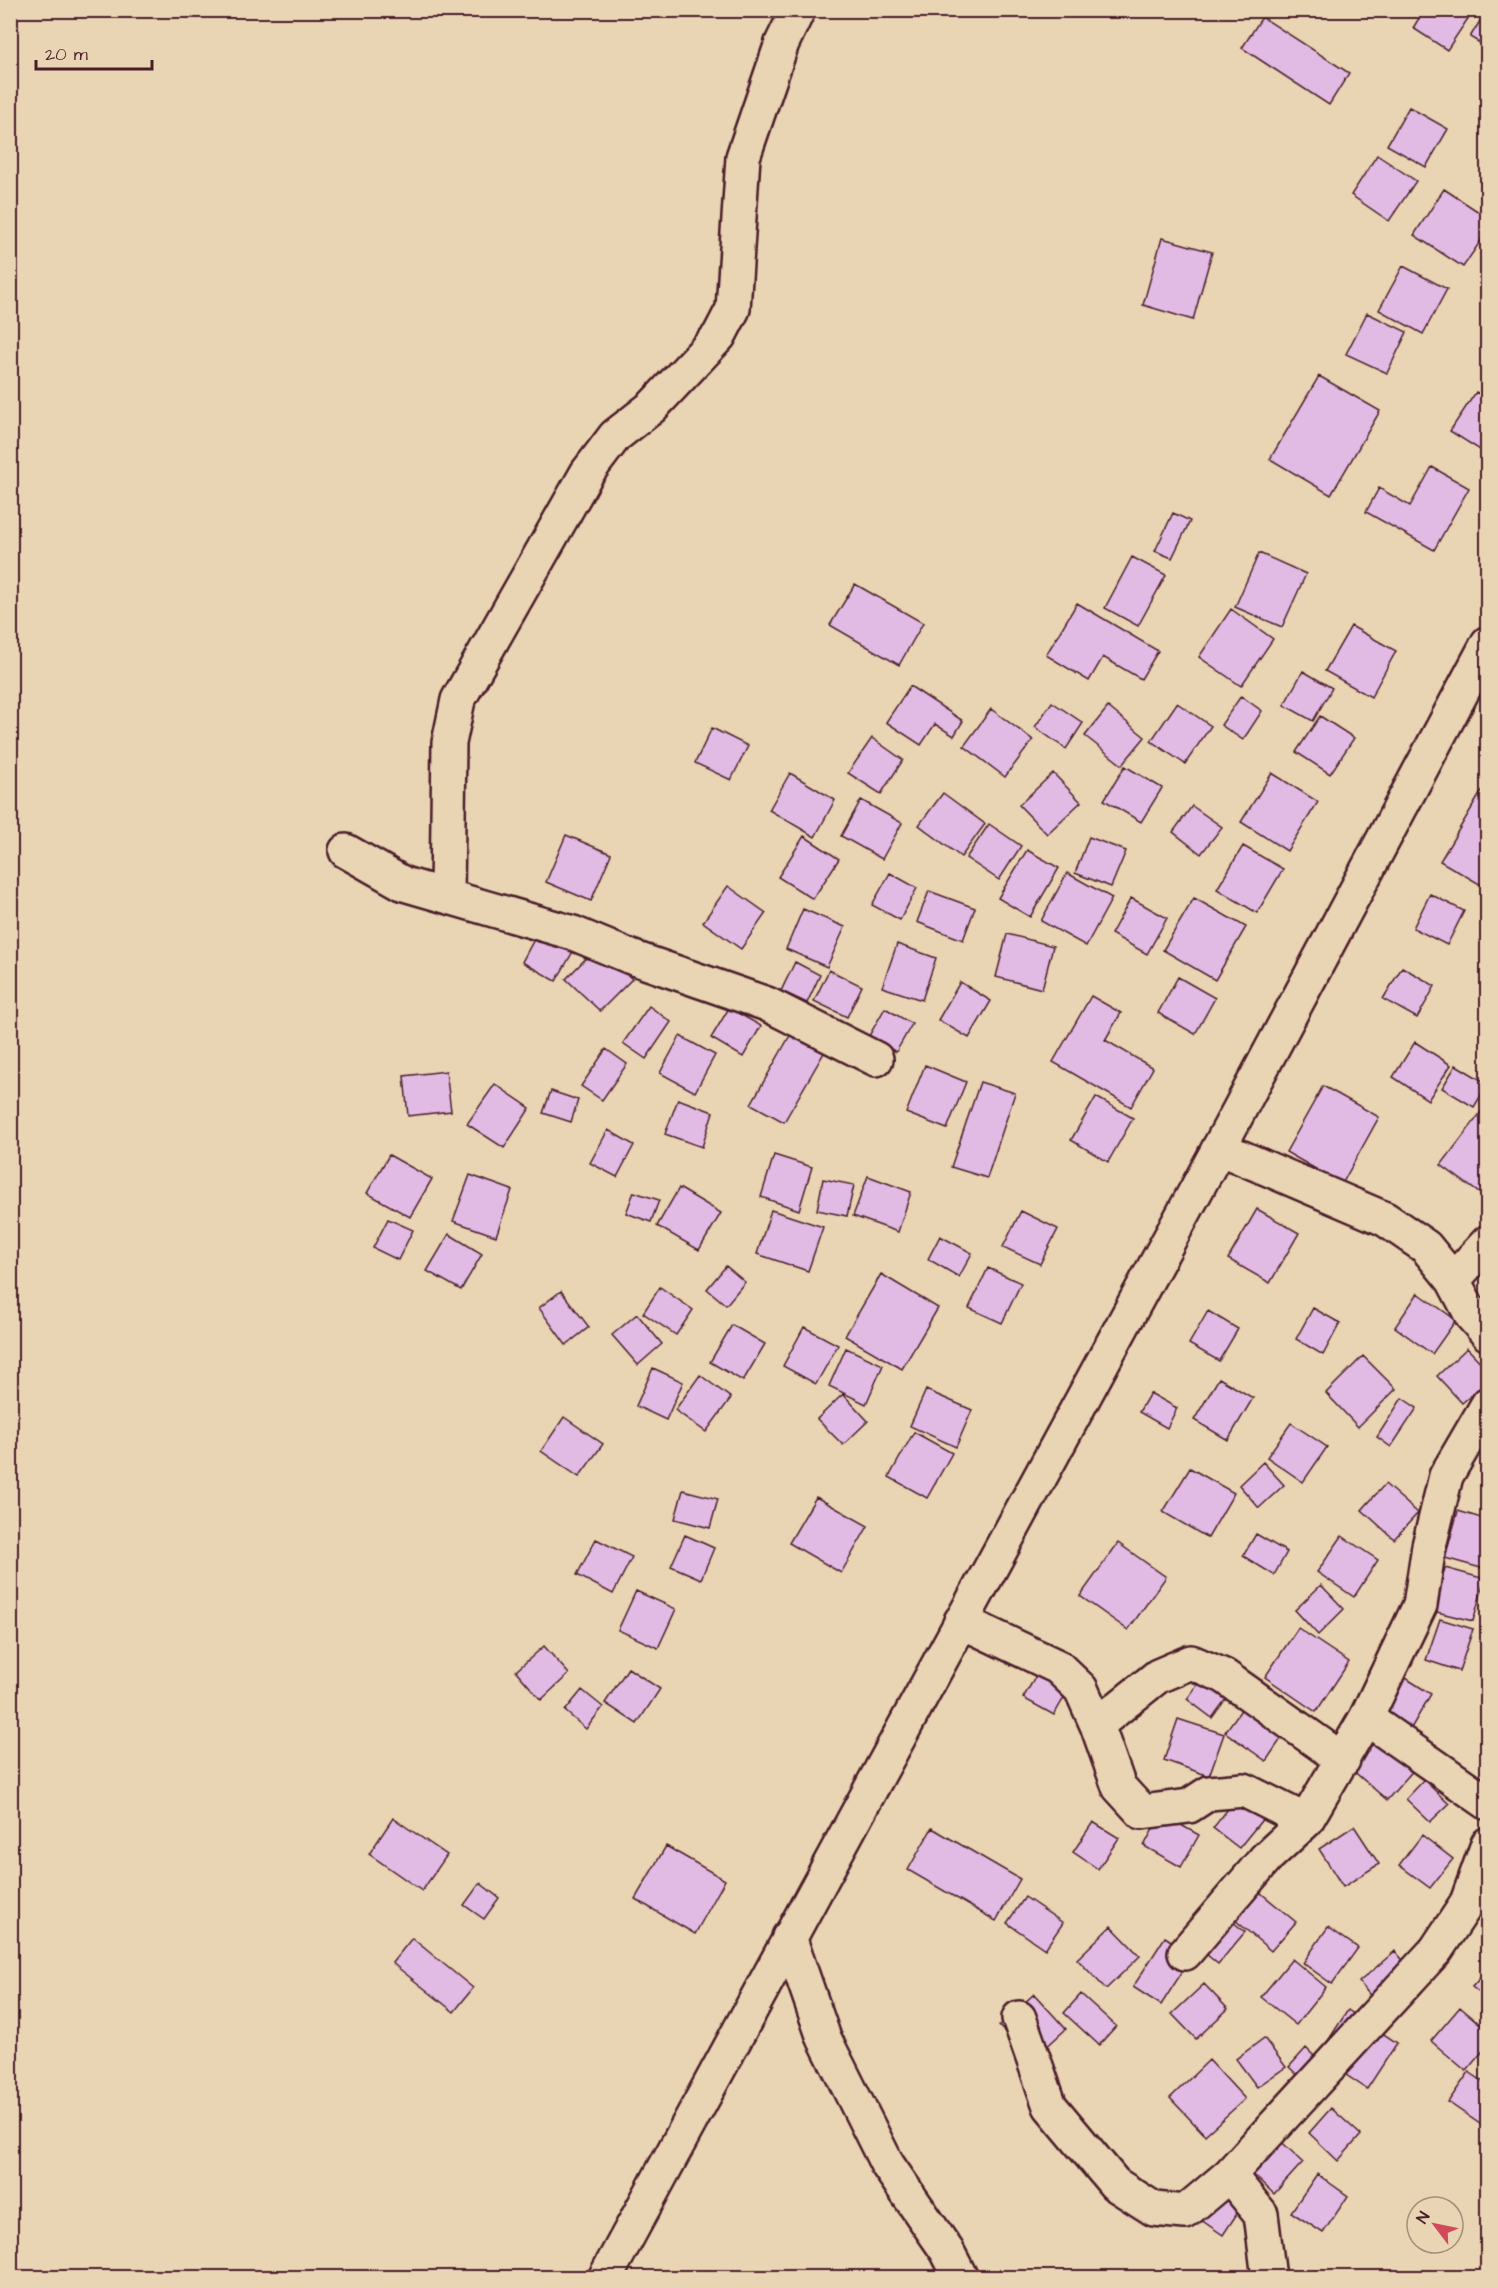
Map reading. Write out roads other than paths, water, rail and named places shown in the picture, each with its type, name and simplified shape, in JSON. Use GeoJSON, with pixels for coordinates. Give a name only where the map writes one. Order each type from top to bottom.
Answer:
{"type":"FeatureCollection","features":[{"type":"Feature","properties":{"kind":"street"},"geometry":{"type":"LineString","coordinates":[[447,896],[449,743],[458,700],[507,618],[587,473],[615,436],[652,407],[719,336],[734,309],[743,157],[782,43],[798,10]]}},
{"type":"Feature","properties":{"kind":"street"},"geometry":{"type":"LineString","coordinates":[[604,2277],[1219,1148],[1488,643]]}},
{"type":"Feature","properties":{"kind":"street"},"geometry":{"type":"LineString","coordinates":[[346,851],[404,884],[573,933],[631,957],[767,1004],[876,1059]]}},
{"type":"Feature","properties":{"kind":"street"},"geometry":{"type":"LineString","coordinates":[[1219,1148],[1385,1219],[1426,1247],[1453,1280],[1472,1316],[1488,1334]]}},
{"type":"Feature","properties":{"kind":"street"},"geometry":{"type":"LineString","coordinates":[[1453,1280],[1488,1242]]}},
{"type":"Feature","properties":{"kind":"street"},"geometry":{"type":"LineString","coordinates":[[1185,1953],[1266,1858],[1306,1821],[1343,1760],[1366,1718],[1420,1605],[1430,1546],[1446,1476],[1488,1404]]}},
{"type":"Feature","properties":{"kind":"street"},"geometry":{"type":"LineString","coordinates":[[961,1621],[1058,1667],[1081,1689],[1097,1725],[1119,1787],[1142,1812],[1189,1806],[1209,1793],[1244,1790],[1306,1821]]}},
{"type":"Feature","properties":{"kind":"street"},"geometry":{"type":"LineString","coordinates":[[1097,1725],[1158,1676],[1191,1662],[1224,1676],[1343,1760]]}},
{"type":"Feature","properties":{"kind":"street"},"geometry":{"type":"LineString","coordinates":[[1366,1718],[1488,1803]]}},
{"type":"Feature","properties":{"kind":"street"},"geometry":{"type":"LineString","coordinates":[[1019,2018],[1050,2106],[1115,2184],[1154,2209],[1185,2212],[1229,2175],[1436,1950],[1466,1905],[1488,1844]]}},
{"type":"Feature","properties":{"kind":"street"},"geometry":{"type":"LineString","coordinates":[[789,1937],[824,2038],[887,2164],[947,2251],[961,2277]]}},
{"type":"Feature","properties":{"kind":"street"},"geometry":{"type":"LineString","coordinates":[[1229,2175],[1261,2214],[1269,2277]]}}]}
